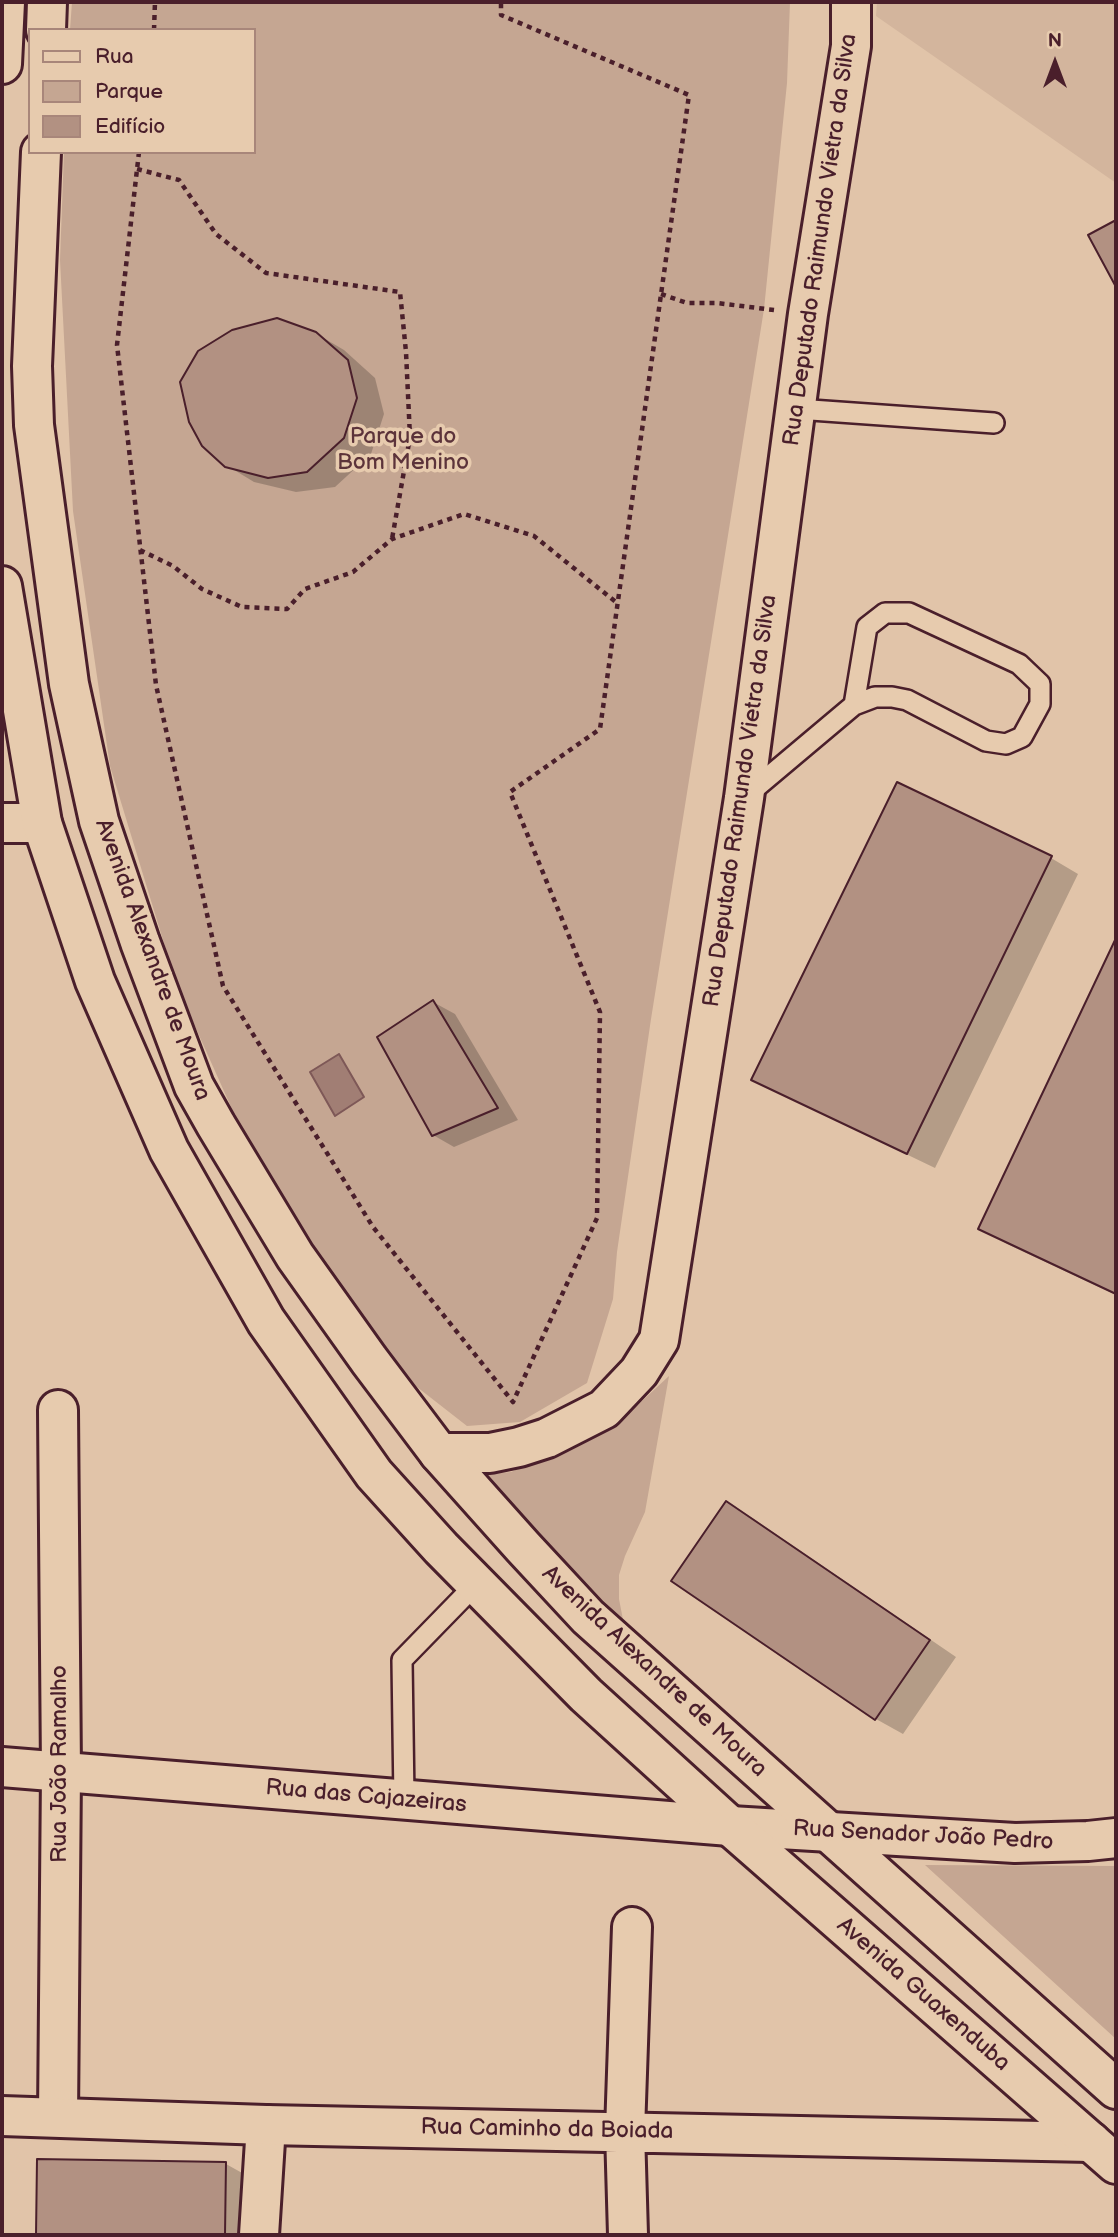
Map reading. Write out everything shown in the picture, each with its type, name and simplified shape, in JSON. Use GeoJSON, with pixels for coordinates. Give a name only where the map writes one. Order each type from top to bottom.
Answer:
{"type":"FeatureCollection","features":[{"type":"Feature","properties":{"kind":"main road"},"geometry":{"type":"LineString","coordinates":[[2,64],[5,2]]}},
{"type":"Feature","properties":{"kind":"main road"},"geometry":{"type":"LineString","coordinates":[[46,28],[47,2]]}},
{"type":"Feature","properties":{"kind":"main road","name":"Rua Deputado Raimundo Vietra da Silva"},"geometry":{"type":"LineString","coordinates":[[439,1453],[490,1452],[519,1447],[547,1438],[604,1409],[639,1372],[659,1340],[744,798],[808,314],[851,46],[852,2]]}},
{"type":"Feature","properties":{"kind":"main road","name":"Avenida Alexandre de Moura"},"geometry":{"type":"LineString","coordinates":[[41,154],[32,366],[34,425],[69,684],[99,821],[140,942],[194,1086],[295,1256],[439,1453],[588,1616],[828,1832]]}},
{"type":"Feature","properties":{"kind":"main road"},"geometry":{"type":"LineString","coordinates":[[2,586],[42,823],[95,981],[169,1150],[265,1321],[374,1474],[441,1548],[586,1695],[730,1826],[741,1795],[742,1777],[740,1762],[730,1744]]}},
{"type":"Feature","properties":{"kind":"main road"},"geometry":{"type":"LineString","coordinates":[[12,655],[36,683],[44,687],[60,688],[69,684]]}},
{"type":"Feature","properties":{"kind":"main road"},"geometry":{"type":"LineString","coordinates":[[2,823],[67,823],[85,835],[148,1013],[194,1086]]}},
{"type":"Feature","properties":{"kind":"main road","name":"Rua João Ramalho"},"geometry":{"type":"LineString","coordinates":[[58,1410],[61,1772],[58,2117]]}},
{"type":"Feature","properties":{"kind":"main road","name":"Rua das Cajazeiras"},"geometry":{"type":"LineString","coordinates":[[2,1768],[730,1826]]}},
{"type":"Feature","properties":{"kind":"main road","name":"Rua Senador João Pedro"},"geometry":{"type":"LineString","coordinates":[[730,1826],[1014,1843],[1088,1842],[1116,1838]]}},
{"type":"Feature","properties":{"kind":"main road","name":"Avenida Guaxenduba"},"geometry":{"type":"LineString","coordinates":[[730,1826],[1108,2147]]}},
{"type":"Feature","properties":{"kind":"main road"},"geometry":{"type":"LineString","coordinates":[[828,1832],[1116,2089]]}},
{"type":"Feature","properties":{"kind":"main road"},"geometry":{"type":"LineString","coordinates":[[628,2235],[625,2131],[632,1927]]}},
{"type":"Feature","properties":{"kind":"main road","name":"Rua Caminho da Boiada"},"geometry":{"type":"LineString","coordinates":[[2,2116],[265,2125],[625,2131],[1108,2147]]}},
{"type":"Feature","properties":{"kind":"main road"},"geometry":{"type":"LineString","coordinates":[[259,2235],[265,2125]]}},
{"type":"Feature","properties":{"kind":"lane"},"geometry":{"type":"LineString","coordinates":[[797,409],[994,423]]}},
{"type":"Feature","properties":{"kind":"lane"},"geometry":{"type":"LineString","coordinates":[[744,798],[854,705],[875,696],[907,699],[986,741],[1006,744],[1022,737],[1040,704],[1040,684],[1019,664],[909,612],[885,613],[867,627],[854,705]]}},
{"type":"Feature","properties":{"kind":"lane"},"geometry":{"type":"LineString","coordinates":[[404,1800],[402,1660],[476,1584]]}},
{"type":"Feature","properties":{"kind":"path"},"geometry":{"type":"LineString","coordinates":[[154,28],[155,2]]}},
{"type":"Feature","properties":{"kind":"path"},"geometry":{"type":"LineString","coordinates":[[139,154],[117,345],[156,685],[223,986],[373,1227],[513,1402],[597,1217],[600,1012],[510,792],[600,729],[690,94],[501,15],[501,2]]}},
{"type":"Feature","properties":{"kind":"path"},"geometry":{"type":"LineString","coordinates":[[137,169],[179,180],[216,234],[266,273],[400,292],[410,437],[392,539]]}},
{"type":"Feature","properties":{"kind":"path"},"geometry":{"type":"LineString","coordinates":[[661,294],[687,303],[718,303],[808,314]]}},
{"type":"Feature","properties":{"kind":"path"},"geometry":{"type":"LineString","coordinates":[[141,550],[173,566],[202,589],[242,607],[287,609],[305,589],[353,572],[392,539],[464,514],[534,536],[617,604]]}},
{"type":"Feature","properties":{"kind":"shaded area"},"geometry":{"type":"Polygon","coordinates":[[[877,2],[1116,2],[1116,183],[876,16],[877,2]]]}},
{"type":"Feature","properties":{"kind":"shaded area"},"geometry":{"type":"Polygon","coordinates":[[[339,1054],[364,1097],[335,1116],[310,1072],[339,1054]]]}},
{"type":"Feature","properties":{"kind":"green space","name":"Parque do Bom Menino"},"geometry":{"type":"Polygon","coordinates":[[[72,2],[790,2],[787,83],[764,309],[651,1019],[617,1252],[613,1299],[587,1383],[520,1422],[467,1426],[417,1387],[332,1286],[236,1118],[177,986],[110,766],[73,511],[60,260],[64,154],[256,154],[256,28],[70,28],[72,2]]]}},
{"type":"Feature","properties":{"kind":"green space"},"geometry":{"type":"Polygon","coordinates":[[[669,1376],[645,1512],[619,1575],[619,1599],[625,1630],[475,1476],[511,1472],[595,1437],[628,1414],[669,1376]]]}},
{"type":"Feature","properties":{"kind":"green space"},"geometry":{"type":"Polygon","coordinates":[[[925,1865],[1116,1866],[1116,2039],[925,1865]]]}},
{"type":"Feature","properties":{"kind":"building"},"geometry":{"type":"Polygon","coordinates":[[[1116,220],[1116,287],[1088,235],[1116,220]]]}},
{"type":"Feature","properties":{"kind":"building"},"geometry":{"type":"Polygon","coordinates":[[[277,318],[316,332],[348,360],[357,398],[344,438],[307,472],[268,478],[225,467],[202,446],[189,422],[180,382],[198,351],[232,330],[277,318]]]}},
{"type":"Feature","properties":{"kind":"building"},"geometry":{"type":"Polygon","coordinates":[[[897,782],[1052,856],[907,1154],[751,1080],[897,782]]]}},
{"type":"Feature","properties":{"kind":"building"},"geometry":{"type":"Polygon","coordinates":[[[1116,938],[1116,1294],[978,1229],[1116,938]]]}},
{"type":"Feature","properties":{"kind":"building"},"geometry":{"type":"Polygon","coordinates":[[[433,1000],[498,1108],[432,1136],[377,1037],[433,1000]]]}},
{"type":"Feature","properties":{"kind":"building"},"geometry":{"type":"Polygon","coordinates":[[[726,1501],[930,1640],[875,1720],[671,1581],[726,1501]]]}},
{"type":"Feature","properties":{"kind":"building"},"geometry":{"type":"Polygon","coordinates":[[[37,2159],[226,2162],[225,2235],[36,2235],[37,2159]]]}}]}
